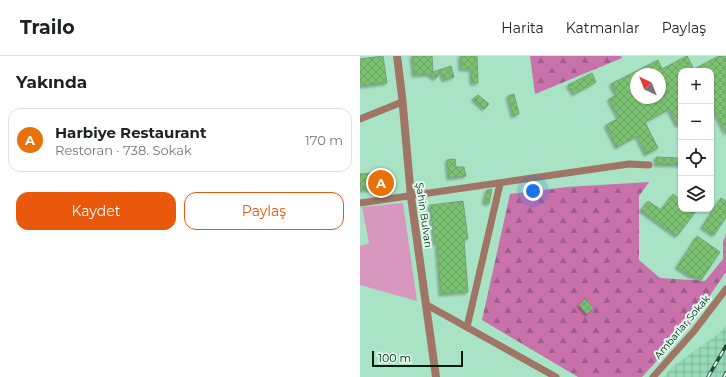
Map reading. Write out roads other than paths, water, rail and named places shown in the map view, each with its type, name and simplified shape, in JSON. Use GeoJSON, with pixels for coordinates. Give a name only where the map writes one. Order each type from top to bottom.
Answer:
{"type":"FeatureCollection","features":[{"type":"Feature","properties":{"kind":"street","name":"Şahin Bulvarı"},"geometry":{"type":"LineString","coordinates":[[396,56],[411,197],[436,377]]}},
{"type":"Feature","properties":{"kind":"street"},"geometry":{"type":"LineString","coordinates":[[360,119],[402,102]]}},
{"type":"Feature","properties":{"kind":"street"},"geometry":{"type":"LineString","coordinates":[[360,204],[629,164],[649,165]]}},
{"type":"Feature","properties":{"kind":"street"},"geometry":{"type":"LineString","coordinates":[[467,327],[500,184]]}},
{"type":"Feature","properties":{"kind":"street","name":"Ambarlar Sokak"},"geometry":{"type":"LineString","coordinates":[[653,377],[694,331],[726,289]]}},
{"type":"Feature","properties":{"kind":"street"},"geometry":{"type":"LineString","coordinates":[[426,305],[556,377]]}},
{"type":"Feature","properties":{"kind":"railway"},"geometry":{"type":"LineString","coordinates":[[708,377],[726,346]]}},
{"type":"Feature","properties":{"kind":"railway"},"geometry":{"type":"LineString","coordinates":[[724,377],[726,373]]}},
{"type":"Feature","properties":{"kind":"place","name":"Harbiye Restaurant"},"geometry":{"type":"Point","coordinates":[381,183]}}]}
